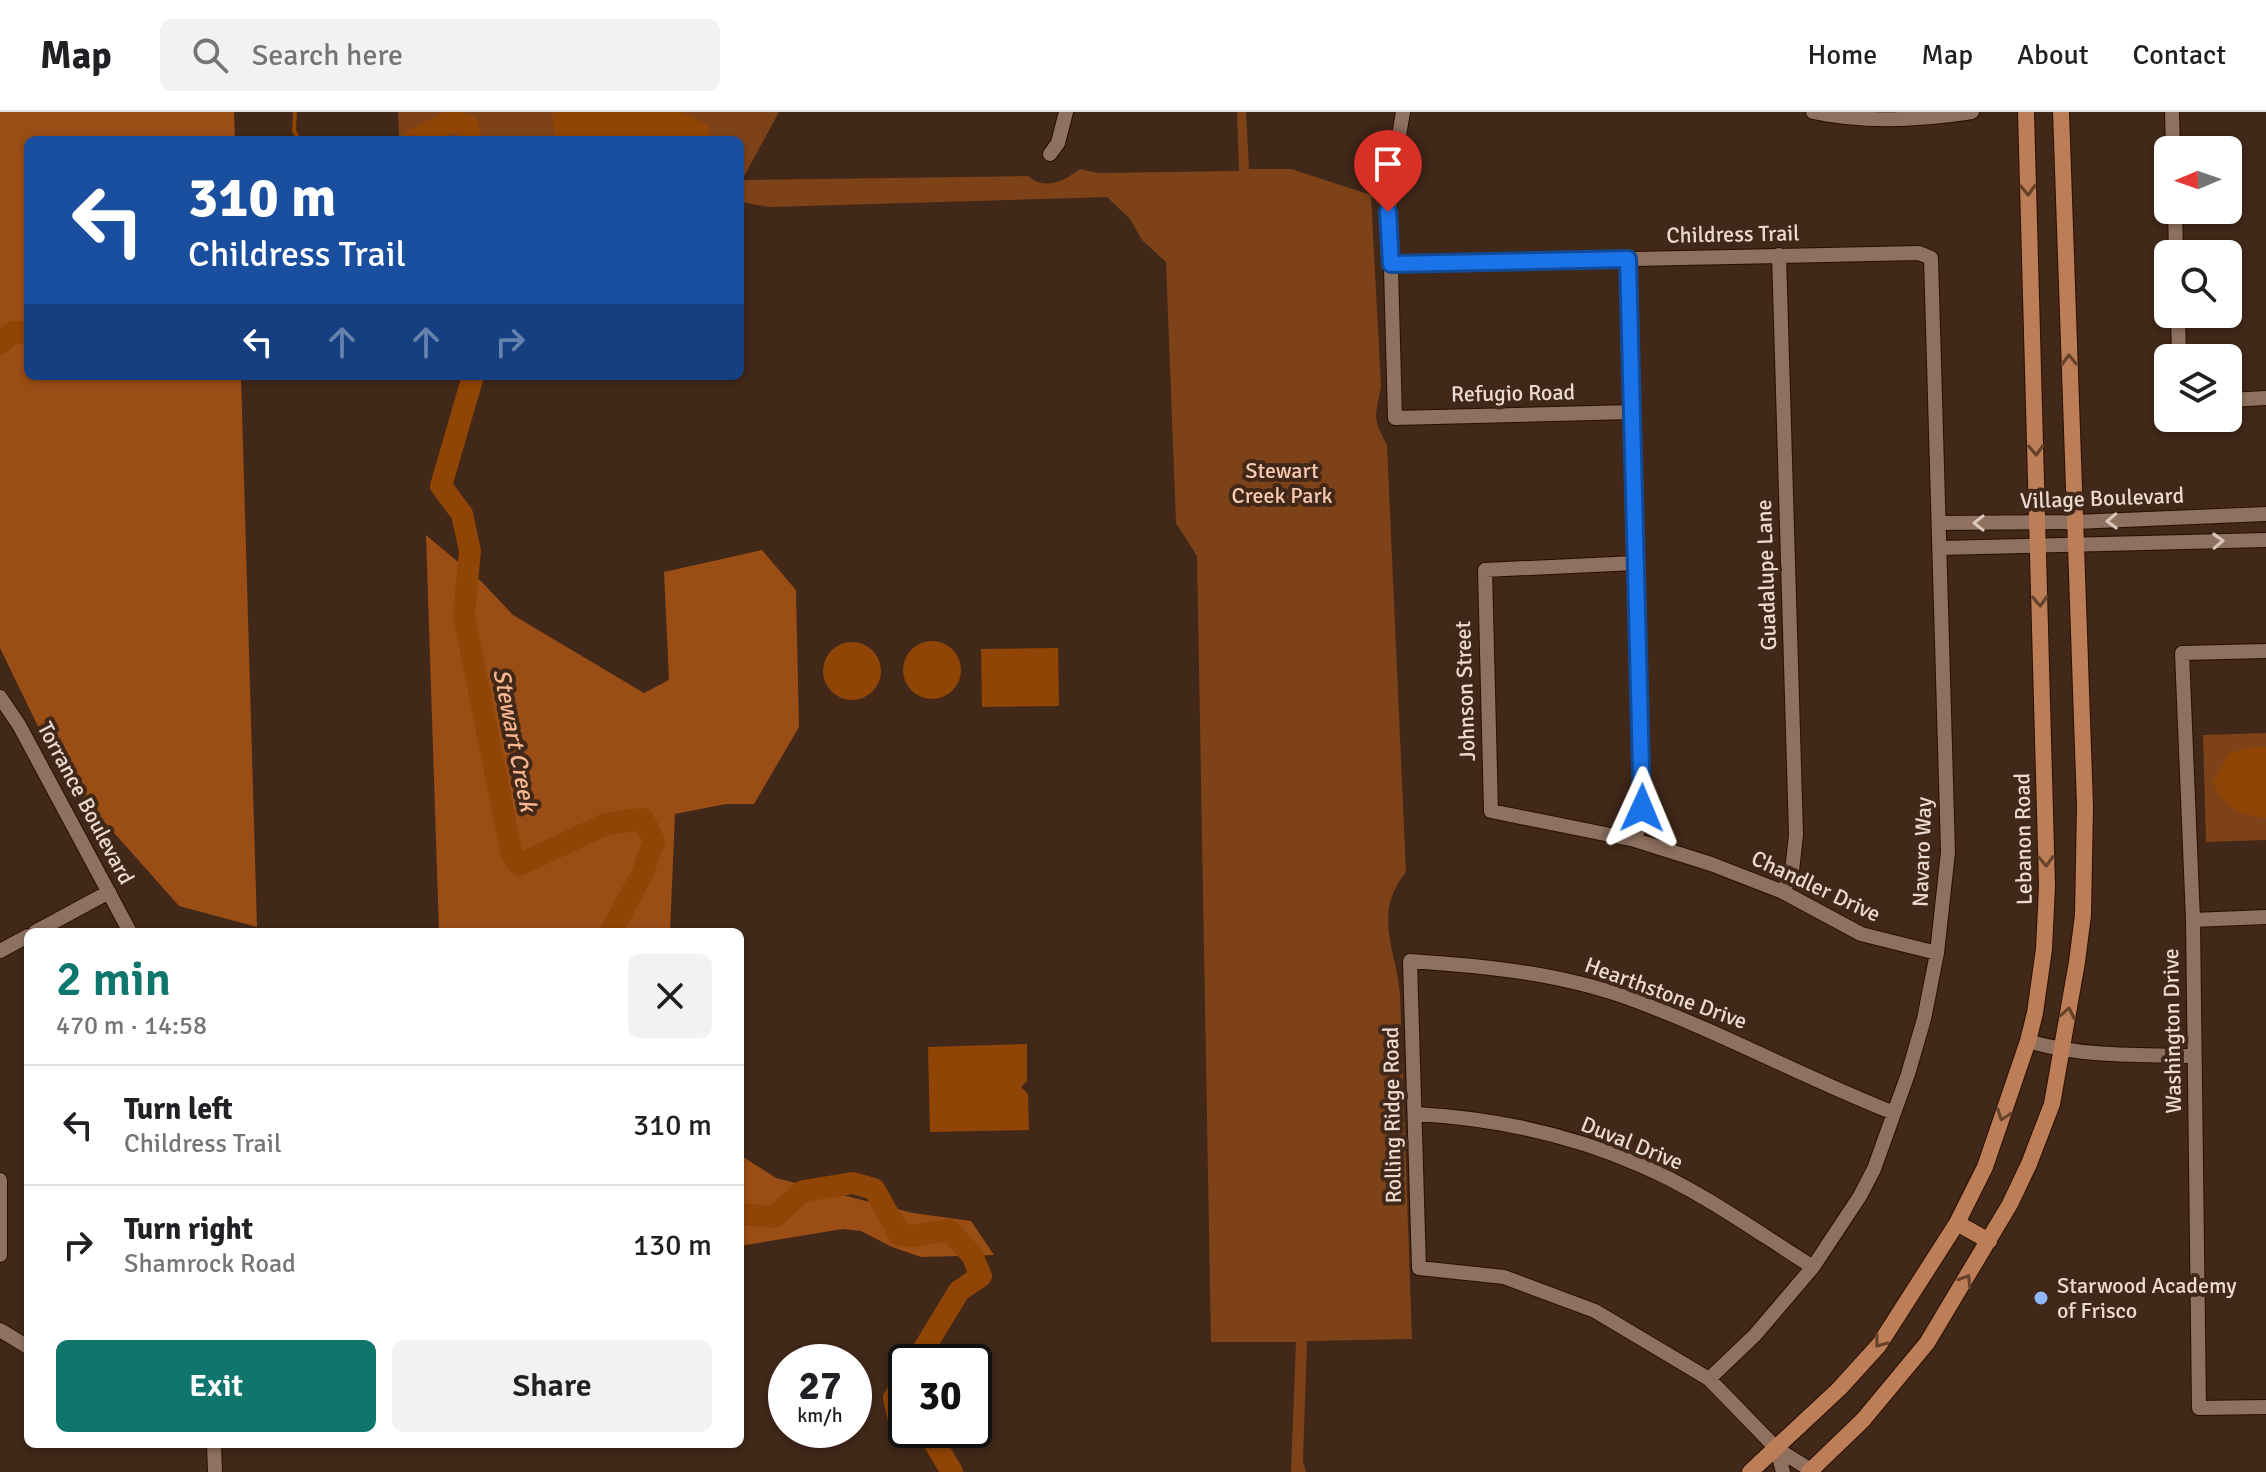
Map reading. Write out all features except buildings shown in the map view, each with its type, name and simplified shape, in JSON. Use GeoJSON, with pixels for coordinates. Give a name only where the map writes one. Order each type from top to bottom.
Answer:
{"type":"FeatureCollection","features":[{"type":"Feature","properties":{"kind":"main road","name":"Lebanon Road"},"geometry":{"type":"LineString","coordinates":[[1750,1472],[1839,1389],[1879,1345],[1957,1223],[1985,1167],[2035,1013],[2044,949],[2047,886],[2026,112]]}},
{"type":"Feature","properties":{"kind":"main road"},"geometry":{"type":"LineString","coordinates":[[1812,1471],[1863,1420],[1927,1343],[1989,1241],[2029,1164],[2052,1104],[2083,915],[2085,806],[2061,112]]}},
{"type":"Feature","properties":{"kind":"main road"},"geometry":{"type":"LineString","coordinates":[[1957,1223],[1989,1241]]}},
{"type":"Feature","properties":{"kind":"street"},"geometry":{"type":"LineString","coordinates":[[1050,154],[1058,143],[1066,112]]}},
{"type":"Feature","properties":{"kind":"street"},"geometry":{"type":"LineString","coordinates":[[1391,264],[1388,212],[1390,173],[1403,112]]}},
{"type":"Feature","properties":{"kind":"street"},"geometry":{"type":"LineString","coordinates":[[1813,112],[1848,118],[1972,112]]}},
{"type":"Feature","properties":{"kind":"street"},"geometry":{"type":"LineString","coordinates":[[2172,112],[2173,136]]}},
{"type":"Feature","properties":{"kind":"street","name":"Childress Trail"},"geometry":{"type":"LineString","coordinates":[[1391,264],[1919,253],[1931,258]]}},
{"type":"Feature","properties":{"kind":"street","name":"Guadalupe Lane"},"geometry":{"type":"LineString","coordinates":[[1779,255],[1796,835],[1792,871],[1783,892]]}},
{"type":"Feature","properties":{"kind":"street","name":"Navaro Way"},"geometry":{"type":"LineString","coordinates":[[1709,1379],[1755,1335],[1813,1267],[1860,1196],[1874,1169],[1924,1019],[1937,953],[1948,852],[1931,258]]}},
{"type":"Feature","properties":{"kind":"street"},"geometry":{"type":"LineString","coordinates":[[1628,259],[1643,790],[1635,840]]}},
{"type":"Feature","properties":{"kind":"street","name":"Refugio Road"},"geometry":{"type":"LineString","coordinates":[[1391,264],[1395,418],[1632,412]]}},
{"type":"Feature","properties":{"kind":"street"},"geometry":{"type":"LineString","coordinates":[[2242,399],[2266,398]]}},
{"type":"Feature","properties":{"kind":"street","name":"Village Boulevard"},"geometry":{"type":"LineString","coordinates":[[1939,523],[2075,522],[2266,514]]}},
{"type":"Feature","properties":{"kind":"street"},"geometry":{"type":"LineString","coordinates":[[2149,519],[2150,543]]}},
{"type":"Feature","properties":{"kind":"street","name":"Village Boulevard"},"geometry":{"type":"LineString","coordinates":[[1940,548],[2266,540]]}},
{"type":"Feature","properties":{"kind":"street","name":"Johnson Street"},"geometry":{"type":"LineString","coordinates":[[1491,811],[1485,570],[1636,563]]}},
{"type":"Feature","properties":{"kind":"street","name":"Washington Drive"},"geometry":{"type":"LineString","coordinates":[[2266,651],[2182,653],[2193,920],[2199,1408],[2266,1407]]}},
{"type":"Feature","properties":{"kind":"street","name":"Torrance Boulevard"},"geometry":{"type":"LineString","coordinates":[[0,697],[19,725],[128,928]]}},
{"type":"Feature","properties":{"kind":"street","name":"Chandler Drive"},"geometry":{"type":"LineString","coordinates":[[1491,811],[1635,840],[1711,864],[1783,892],[1861,934],[1937,953]]}},
{"type":"Feature","properties":{"kind":"street"},"geometry":{"type":"LineString","coordinates":[[42,928],[109,892]]}},
{"type":"Feature","properties":{"kind":"street"},"geometry":{"type":"LineString","coordinates":[[2193,920],[2266,917]]}},
{"type":"Feature","properties":{"kind":"street"},"geometry":{"type":"LineString","coordinates":[[0,951],[24,938]]}},
{"type":"Feature","properties":{"kind":"street","name":"Hearthstone Drive"},"geometry":{"type":"LineString","coordinates":[[1410,961],[1492,967],[1540,975],[1629,998],[1743,1044],[1894,1113]]}},
{"type":"Feature","properties":{"kind":"street","name":"Rolling Ridge Road"},"geometry":{"type":"LineString","coordinates":[[1410,961],[1414,1189],[1419,1268],[1504,1277],[1569,1299],[1635,1333],[1709,1379]]}},
{"type":"Feature","properties":{"kind":"street"},"geometry":{"type":"LineString","coordinates":[[2028,1041],[2061,1051],[2194,1056]]}},
{"type":"Feature","properties":{"kind":"street","name":"Duval Drive"},"geometry":{"type":"LineString","coordinates":[[1415,1114],[1466,1117],[1545,1132],[1640,1164],[1717,1206],[1813,1267]]}},
{"type":"Feature","properties":{"kind":"street"},"geometry":{"type":"LineString","coordinates":[[0,1180],[0,1255]]}},
{"type":"Feature","properties":{"kind":"street"},"geometry":{"type":"LineString","coordinates":[[0,1330],[24,1345]]}},
{"type":"Feature","properties":{"kind":"street"},"geometry":{"type":"LineString","coordinates":[[1709,1379],[1777,1449],[1812,1471]]}},
{"type":"Feature","properties":{"kind":"street"},"geometry":{"type":"LineString","coordinates":[[214,1448],[215,1472]]}},
{"type":"Feature","properties":{"kind":"street"},"geometry":{"type":"LineString","coordinates":[[1777,1449],[1783,1472]]}},
{"type":"Feature","properties":{"kind":"green space","name":"Stewart Creek Park"},"geometry":{"type":"Polygon","coordinates":[[[398,112],[779,112],[744,176],[744,136],[399,136],[398,112]]]}},
{"type":"Feature","properties":{"kind":"green space","name":"Stewart Creek Park"},"geometry":{"type":"Polygon","coordinates":[[[1237,112],[1246,112],[1249,169],[1291,169],[1371,195],[1381,387],[1376,417],[1387,445],[1406,872],[1390,902],[1388,917],[1400,994],[1412,1339],[1307,1341],[1303,1461],[1306,1472],[1291,1472],[1296,1342],[1211,1342],[1197,556],[1176,523],[1166,262],[1142,240],[1130,219],[1107,197],[770,207],[744,203],[744,180],[1028,176],[1048,184],[1080,169],[1098,173],[1239,171],[1237,112]]]}},
{"type":"Feature","properties":{"kind":"green space"},"geometry":{"type":"Polygon","coordinates":[[[2266,733],[2266,840],[2206,842],[2203,735],[2266,733]]]}},
{"type":"Feature","properties":{"kind":"shaded area"},"geometry":{"type":"Polygon","coordinates":[[[0,112],[234,112],[235,136],[24,136],[24,380],[241,380],[257,927],[179,906],[60,772],[0,648],[0,112]]]}},
{"type":"Feature","properties":{"kind":"shaded area"},"geometry":{"type":"Polygon","coordinates":[[[555,112],[682,112],[709,126],[709,136],[555,136],[552,115],[555,112]]]}},
{"type":"Feature","properties":{"kind":"shaded area"},"geometry":{"type":"Polygon","coordinates":[[[426,535],[482,582],[513,615],[644,693],[669,680],[664,572],[762,550],[796,590],[799,727],[754,804],[726,804],[675,814],[670,928],[439,928],[426,535]]]}},
{"type":"Feature","properties":{"kind":"shaded area"},"geometry":{"type":"Polygon","coordinates":[[[932,641],[953,649],[961,670],[953,691],[932,699],[911,691],[903,670],[911,649],[932,641]]]}},
{"type":"Feature","properties":{"kind":"shaded area"},"geometry":{"type":"Polygon","coordinates":[[[852,642],[873,650],[881,671],[873,692],[852,700],[831,692],[823,671],[831,650],[852,642]]]}},
{"type":"Feature","properties":{"kind":"shaded area"},"geometry":{"type":"Polygon","coordinates":[[[1058,648],[1059,706],[982,707],[981,649],[1058,648]]]}},
{"type":"Feature","properties":{"kind":"shaded area"},"geometry":{"type":"Polygon","coordinates":[[[2266,747],[2266,818],[2234,809],[2213,783],[2229,753],[2266,747]]]}},
{"type":"Feature","properties":{"kind":"shaded area"},"geometry":{"type":"Polygon","coordinates":[[[1027,1044],[1027,1081],[1021,1087],[1028,1094],[1029,1130],[930,1132],[928,1047],[1027,1044]]]}},
{"type":"Feature","properties":{"kind":"shaded area"},"geometry":{"type":"Polygon","coordinates":[[[744,1158],[776,1178],[913,1213],[971,1221],[994,1255],[921,1257],[861,1231],[843,1229],[744,1245],[744,1158]]]}},
{"type":"Feature","properties":{"kind":"waterway"},"geometry":{"type":"LineString","coordinates":[[295,112],[294,131],[297,136]]}},
{"type":"Feature","properties":{"kind":"waterway","name":"Stewart Creek"},"geometry":{"type":"LineString","coordinates":[[422,136],[453,120],[468,126],[470,136]]}},
{"type":"Feature","properties":{"kind":"waterway","name":"Stewart Creek"},"geometry":{"type":"LineString","coordinates":[[0,344],[13,332],[24,333]]}},
{"type":"Feature","properties":{"kind":"waterway","name":"Stewart Creek"},"geometry":{"type":"LineString","coordinates":[[472,380],[441,486],[462,514],[470,551],[464,615],[511,852],[519,865],[606,824],[643,819],[654,841],[642,874],[613,928]]}},
{"type":"Feature","properties":{"kind":"waterway","name":"Stewart Creek"},"geometry":{"type":"LineString","coordinates":[[744,1214],[774,1217],[803,1191],[853,1183],[874,1189],[900,1235],[949,1230],[972,1255],[981,1276],[959,1291],[927,1344]]}},
{"type":"Feature","properties":{"kind":"waterway","name":"Stewart Creek"},"geometry":{"type":"LineString","coordinates":[[938,1448],[952,1472]]}},
{"type":"Feature","properties":{"kind":"place","name":"Starwood Academy of Frisco"},"geometry":{"type":"Point","coordinates":[2041,1298]}},
{"type":"Feature","properties":{"kind":"route"},"geometry":{"type":"LineString","coordinates":[[1388,212],[1391,264],[1628,259],[1642,808]]}}]}
